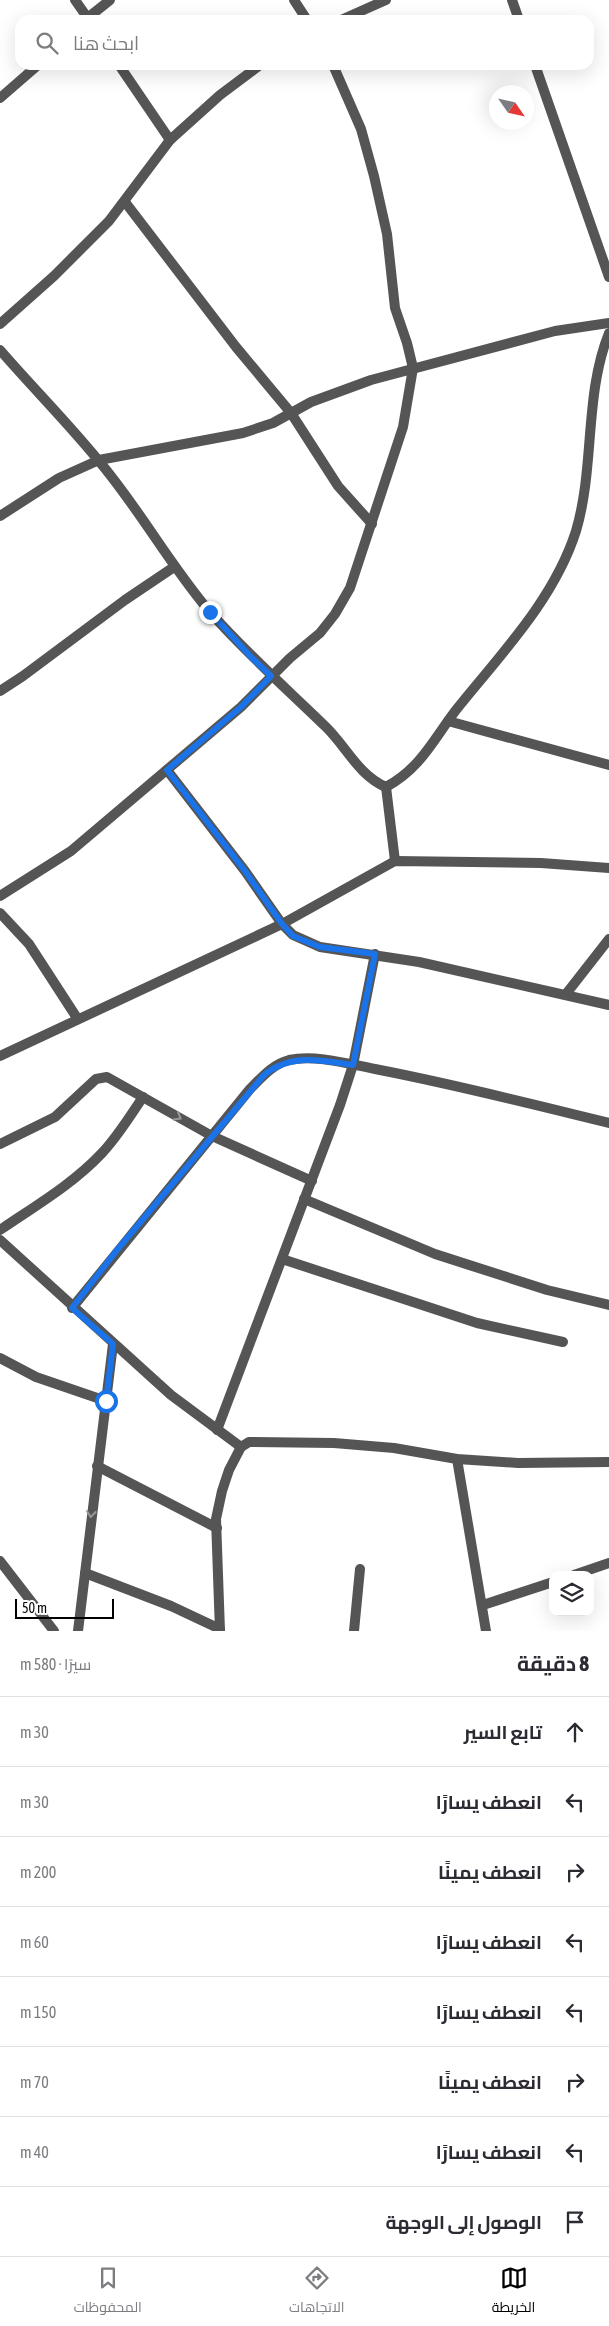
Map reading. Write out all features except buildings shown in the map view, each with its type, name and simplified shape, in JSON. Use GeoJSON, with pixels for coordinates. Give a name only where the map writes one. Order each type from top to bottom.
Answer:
{"type":"FeatureCollection","features":[{"type":"Feature","properties":{"kind":"street"},"geometry":{"type":"LineString","coordinates":[[75,0],[84,15]]}},
{"type":"Feature","properties":{"kind":"street"},"geometry":{"type":"LineString","coordinates":[[92,15],[110,0]]}},
{"type":"Feature","properties":{"kind":"street"},"geometry":{"type":"LineString","coordinates":[[294,0],[304,15]]}},
{"type":"Feature","properties":{"kind":"street"},"geometry":{"type":"LineString","coordinates":[[352,15],[386,0]]}},
{"type":"Feature","properties":{"kind":"street"},"geometry":{"type":"LineString","coordinates":[[512,0],[517,15]]}},
{"type":"Feature","properties":{"kind":"street"},"geometry":{"type":"LineString","coordinates":[[0,98],[32,70]]}},
{"type":"Feature","properties":{"kind":"street"},"geometry":{"type":"LineString","coordinates":[[123,70],[170,140]]}},
{"type":"Feature","properties":{"kind":"street"},"geometry":{"type":"LineString","coordinates":[[0,324],[84,248],[125,202],[170,140],[220,95],[253,70]]}},
{"type":"Feature","properties":{"kind":"street"},"geometry":{"type":"LineString","coordinates":[[0,896],[70,851],[241,707],[271,676],[320,633],[335,614],[350,588],[403,427],[413,368],[408,343],[395,308],[387,234],[362,129],[335,70]]}},
{"type":"Feature","properties":{"kind":"street"},"geometry":{"type":"LineString","coordinates":[[537,70],[609,278]]}},
{"type":"Feature","properties":{"kind":"street"},"geometry":{"type":"LineString","coordinates":[[125,202],[236,347],[291,413],[338,486],[372,524]]}},
{"type":"Feature","properties":{"kind":"street"},"geometry":{"type":"LineString","coordinates":[[0,516],[59,478],[99,460],[243,433],[268,425],[345,389],[413,368],[555,331],[609,323]]}},
{"type":"Feature","properties":{"kind":"street"},"geometry":{"type":"LineString","coordinates":[[386,787],[410,772],[421,760],[448,721],[530,617],[550,588],[576,531],[583,500],[598,369],[609,333]]}},
{"type":"Feature","properties":{"kind":"street"},"geometry":{"type":"LineString","coordinates":[[0,350],[99,460],[136,509],[174,567],[216,618],[252,658],[328,728],[370,779],[386,787]]}},
{"type":"Feature","properties":{"kind":"street"},"geometry":{"type":"LineString","coordinates":[[0,691],[125,600],[174,567]]}},
{"type":"Feature","properties":{"kind":"street"},"geometry":{"type":"LineString","coordinates":[[448,721],[609,764]]}},
{"type":"Feature","properties":{"kind":"street"},"geometry":{"type":"LineString","coordinates":[[167,770],[245,871],[282,924],[293,936],[320,947],[375,954],[566,994],[609,1005]]}},
{"type":"Feature","properties":{"kind":"street"},"geometry":{"type":"LineString","coordinates":[[386,787],[394,861]]}},
{"type":"Feature","properties":{"kind":"street"},"geometry":{"type":"LineString","coordinates":[[0,1056],[77,1018],[282,924],[394,861],[541,863],[609,868]]}},
{"type":"Feature","properties":{"kind":"street"},"geometry":{"type":"LineString","coordinates":[[0,913],[29,944],[77,1018]]}},
{"type":"Feature","properties":{"kind":"street"},"geometry":{"type":"LineString","coordinates":[[566,994],[609,939]]}},
{"type":"Feature","properties":{"kind":"street"},"geometry":{"type":"LineString","coordinates":[[218,1430],[353,1065],[375,954]]}},
{"type":"Feature","properties":{"kind":"street"},"geometry":{"type":"LineString","coordinates":[[72,1308],[250,1089],[264,1075],[282,1062],[300,1059],[353,1065],[473,1090],[609,1123]]}},
{"type":"Feature","properties":{"kind":"street"},"geometry":{"type":"LineString","coordinates":[[0,1144],[54,1117],[96,1078],[102,1076],[113,1079],[212,1136],[312,1180]]}},
{"type":"Feature","properties":{"kind":"street"},"geometry":{"type":"LineString","coordinates":[[0,1230],[60,1190],[101,1154],[120,1132],[143,1097]]}},
{"type":"Feature","properties":{"kind":"street"},"geometry":{"type":"LineString","coordinates":[[304,1199],[435,1254],[547,1290],[609,1305]]}},
{"type":"Feature","properties":{"kind":"street"},"geometry":{"type":"LineString","coordinates":[[0,1240],[72,1308],[171,1395],[241,1447]]}},
{"type":"Feature","properties":{"kind":"street"},"geometry":{"type":"LineString","coordinates":[[282,1258],[477,1323],[563,1342]]}},
{"type":"Feature","properties":{"kind":"street"},"geometry":{"type":"LineString","coordinates":[[78,1631],[113,1344]]}},
{"type":"Feature","properties":{"kind":"street"},"geometry":{"type":"LineString","coordinates":[[0,1358],[36,1377],[106,1401]]}},
{"type":"Feature","properties":{"kind":"street"},"geometry":{"type":"LineString","coordinates":[[84,1572],[171,1606],[220,1630],[217,1528],[222,1491],[241,1447],[258,1440],[394,1448],[457,1459],[518,1463],[609,1462]]}},
{"type":"Feature","properties":{"kind":"street"},"geometry":{"type":"LineString","coordinates":[[457,1459],[486,1631]]}},
{"type":"Feature","properties":{"kind":"street"},"geometry":{"type":"LineString","coordinates":[[97,1466],[217,1528]]}},
{"type":"Feature","properties":{"kind":"street"},"geometry":{"type":"LineString","coordinates":[[0,1560],[54,1631]]}},
{"type":"Feature","properties":{"kind":"street"},"geometry":{"type":"LineString","coordinates":[[586,1571],[609,1563]]}},
{"type":"Feature","properties":{"kind":"street"},"geometry":{"type":"LineString","coordinates":[[354,1631],[360,1569]]}},
{"type":"Feature","properties":{"kind":"street"},"geometry":{"type":"LineString","coordinates":[[483,1605],[549,1583]]}},
{"type":"Feature","properties":{"kind":"route"},"geometry":{"type":"LineString","coordinates":[[106,1401],[113,1344],[72,1308],[117,1250],[250,1089],[264,1075],[282,1062],[290,1060],[312,1059],[353,1065],[375,954],[320,947],[293,936],[282,924],[245,871],[167,770],[241,707],[271,676],[210,612]]}}]}
